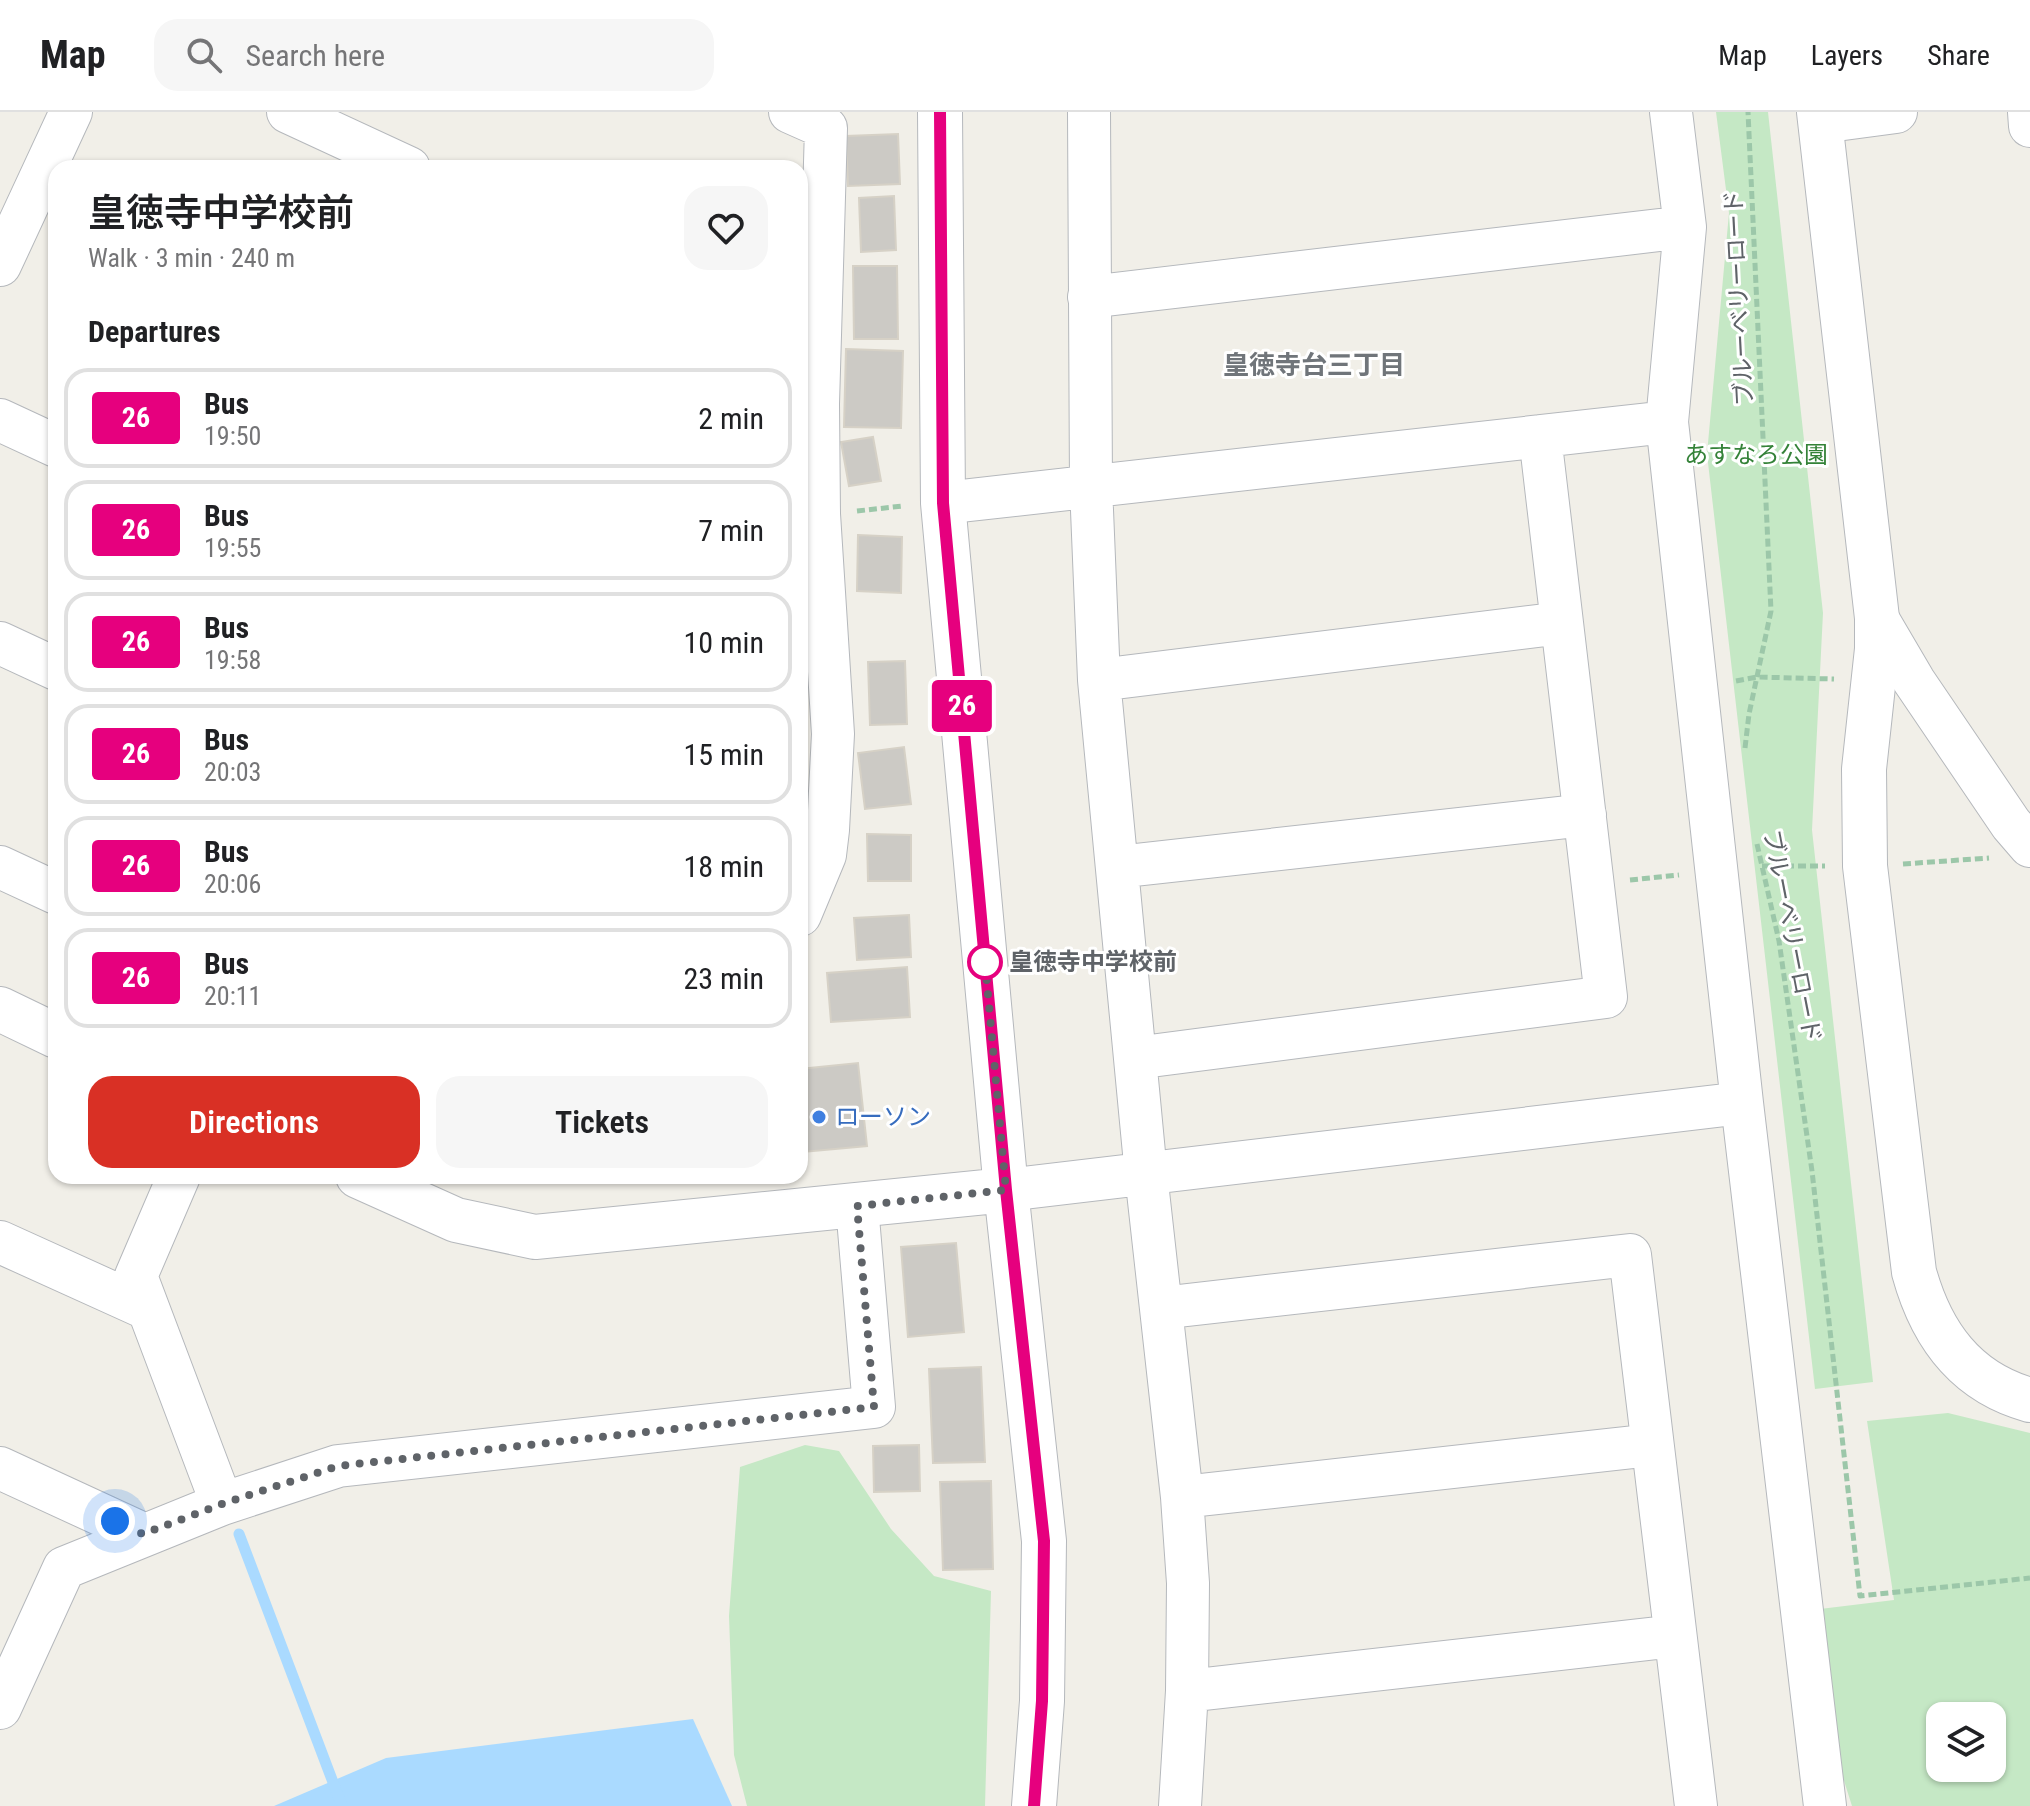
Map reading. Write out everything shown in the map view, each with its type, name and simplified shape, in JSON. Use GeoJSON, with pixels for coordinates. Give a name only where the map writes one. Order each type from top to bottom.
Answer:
{"type":"FeatureCollection","features":[{"type":"Feature","properties":{"kind":"street"},"geometry":{"type":"LineString","coordinates":[[57,160],[71,112]]}},
{"type":"Feature","properties":{"kind":"street"},"geometry":{"type":"LineString","coordinates":[[288,112],[392,160]]}},
{"type":"Feature","properties":{"kind":"street"},"geometry":{"type":"LineString","coordinates":[[790,112],[826,128],[810,353],[818,404],[819,514],[833,734],[825,855],[808,896]]}},
{"type":"Feature","properties":{"kind":"street"},"geometry":{"type":"LineString","coordinates":[[940,112],[928,504],[1044,1541],[1042,1701],[1034,1806]]}},
{"type":"Feature","properties":{"kind":"street"},"geometry":{"type":"LineString","coordinates":[[1089,112],[1091,486],[1099,680],[1146,1174],[1182,1497],[1188,1583],[1187,1691],[1180,1806]]}},
{"type":"Feature","properties":{"kind":"street"},"geometry":{"type":"LineString","coordinates":[[1671,112],[1685,227],[1667,422],[1742,1103],[1825,1806]]}},
{"type":"Feature","properties":{"kind":"street"},"geometry":{"type":"LineString","coordinates":[[1896,112],[1820,117],[1877,618],[1876,663],[1864,769],[1865,866],[1914,1272],[1923,1304],[1941,1340],[1967,1366],[2008,1394],[2030,1400]]}},
{"type":"Feature","properties":{"kind":"street"},"geometry":{"type":"LineString","coordinates":[[2029,112],[2030,126]]}},
{"type":"Feature","properties":{"kind":"street"},"geometry":{"type":"LineString","coordinates":[[0,265],[40,218],[48,191]]}},
{"type":"Feature","properties":{"kind":"street"},"geometry":{"type":"LineString","coordinates":[[1089,297],[1685,227]]}},
{"type":"Feature","properties":{"kind":"street"},"geometry":{"type":"LineString","coordinates":[[808,426],[818,404]]}},
{"type":"Feature","properties":{"kind":"street"},"geometry":{"type":"LineString","coordinates":[[0,420],[48,442]]}},
{"type":"Feature","properties":{"kind":"street"},"geometry":{"type":"LineString","coordinates":[[928,504],[1667,422]]}},
{"type":"Feature","properties":{"kind":"street"},"geometry":{"type":"LineString","coordinates":[[1135,1058],[1606,997],[1540,436]]}},
{"type":"Feature","properties":{"kind":"street"},"geometry":{"type":"LineString","coordinates":[[1877,618],[1914,681],[2011,824],[2030,846]]}},
{"type":"Feature","properties":{"kind":"street"},"geometry":{"type":"LineString","coordinates":[[1099,680],[1562,623]]}},
{"type":"Feature","properties":{"kind":"street"},"geometry":{"type":"LineString","coordinates":[[0,643],[48,665]]}},
{"type":"Feature","properties":{"kind":"street"},"geometry":{"type":"LineString","coordinates":[[1117,867],[1585,815]]}},
{"type":"Feature","properties":{"kind":"street"},"geometry":{"type":"LineString","coordinates":[[0,867],[48,889]]}},
{"type":"Feature","properties":{"kind":"street"},"geometry":{"type":"LineString","coordinates":[[0,1009],[48,1032]]}},
{"type":"Feature","properties":{"kind":"street"},"geometry":{"type":"LineString","coordinates":[[376,1184],[456,1220],[535,1237],[1006,1190],[1742,1103]]}},
{"type":"Feature","properties":{"kind":"street"},"geometry":{"type":"LineString","coordinates":[[176,1184],[136,1276],[222,1504]]}},
{"type":"Feature","properties":{"kind":"street"},"geometry":{"type":"LineString","coordinates":[[2,1696],[64,1568],[222,1504],[338,1466],[874,1407],[857,1206]]}},
{"type":"Feature","properties":{"kind":"street"},"geometry":{"type":"LineString","coordinates":[[0,1242],[148,1309]]}},
{"type":"Feature","properties":{"kind":"street"},"geometry":{"type":"LineString","coordinates":[[1161,1308],[1630,1255],[1696,1806]]}},
{"type":"Feature","properties":{"kind":"street"},"geometry":{"type":"LineString","coordinates":[[1182,1497],[1652,1445]]}},
{"type":"Feature","properties":{"kind":"street"},"geometry":{"type":"LineString","coordinates":[[0,1468],[143,1534]]}},
{"type":"Feature","properties":{"kind":"street"},"geometry":{"type":"LineString","coordinates":[[1187,1691],[1675,1636]]}},
{"type":"Feature","properties":{"kind":"path","name":"ブルーベリーロード"},"geometry":{"type":"LineString","coordinates":[[1744,760],[1749,714],[1771,611],[1748,112]]}},
{"type":"Feature","properties":{"kind":"path"},"geometry":{"type":"LineString","coordinates":[[819,514],[928,504]]}},
{"type":"Feature","properties":{"kind":"path"},"geometry":{"type":"LineString","coordinates":[[1696,689],[1757,677],[1835,679]]}},
{"type":"Feature","properties":{"kind":"path","name":"ブルーベリーロード"},"geometry":{"type":"LineString","coordinates":[[1755,839],[1779,941],[1812,1171],[1860,1596],[2030,1578]]}},
{"type":"Feature","properties":{"kind":"path"},"geometry":{"type":"LineString","coordinates":[[1593,884],[1716,870]]}},
{"type":"Feature","properties":{"kind":"green space","name":"あすなろ公園"},"geometry":{"type":"Polygon","coordinates":[[[1716,112],[1768,112],[1823,613],[1812,830],[1873,1382],[1815,1389],[1707,454],[1729,213],[1716,112]]]}},
{"type":"Feature","properties":{"kind":"green space"},"geometry":{"type":"Polygon","coordinates":[[[1948,1413],[2030,1433],[2030,1806],[1852,1806],[1833,1746],[1831,1672],[1820,1609],[1894,1600],[1867,1421],[1948,1413]]]}},
{"type":"Feature","properties":{"kind":"green space"},"geometry":{"type":"Polygon","coordinates":[[[805,1445],[839,1451],[891,1529],[934,1576],[991,1591],[985,1806],[747,1806],[734,1755],[729,1616],[740,1467],[805,1445]]]}},
{"type":"Feature","properties":{"kind":"water"},"geometry":{"type":"Polygon","coordinates":[[[693,1719],[732,1806],[274,1806],[386,1758],[693,1719]]]}},
{"type":"Feature","properties":{"kind":"building"},"geometry":{"type":"Polygon","coordinates":[[[898,134],[900,184],[848,186],[846,136],[898,134]]]}},
{"type":"Feature","properties":{"kind":"building"},"geometry":{"type":"Polygon","coordinates":[[[894,196],[896,250],[861,252],[859,198],[894,196]]]}},
{"type":"Feature","properties":{"kind":"building"},"geometry":{"type":"Polygon","coordinates":[[[853,266],[897,266],[898,339],[854,339],[853,266]]]}},
{"type":"Feature","properties":{"kind":"building"},"geometry":{"type":"Polygon","coordinates":[[[846,349],[903,351],[901,428],[844,427],[846,349]]]}},
{"type":"Feature","properties":{"kind":"building"},"geometry":{"type":"Polygon","coordinates":[[[873,437],[881,481],[849,486],[841,442],[873,437]]]}},
{"type":"Feature","properties":{"kind":"building"},"geometry":{"type":"Polygon","coordinates":[[[858,535],[902,537],[901,593],[857,591],[858,535]]]}},
{"type":"Feature","properties":{"kind":"building"},"geometry":{"type":"Polygon","coordinates":[[[905,661],[907,724],[870,725],[868,662],[905,661]]]}},
{"type":"Feature","properties":{"kind":"building"},"geometry":{"type":"Polygon","coordinates":[[[904,747],[911,804],[865,809],[858,753],[904,747]]]}},
{"type":"Feature","properties":{"kind":"building"},"geometry":{"type":"Polygon","coordinates":[[[867,834],[911,835],[911,881],[868,881],[867,834]]]}},
{"type":"Feature","properties":{"kind":"building"},"geometry":{"type":"Polygon","coordinates":[[[909,915],[911,957],[857,960],[854,918],[909,915]]]}},
{"type":"Feature","properties":{"kind":"building"},"geometry":{"type":"Polygon","coordinates":[[[907,967],[910,1017],[831,1022],[827,973],[907,967]]]}},
{"type":"Feature","properties":{"kind":"building"},"geometry":{"type":"Polygon","coordinates":[[[858,1063],[867,1146],[808,1152],[808,1068],[858,1063]]]}},
{"type":"Feature","properties":{"kind":"building"},"geometry":{"type":"Polygon","coordinates":[[[956,1243],[964,1332],[908,1337],[901,1247],[956,1243]]]}},
{"type":"Feature","properties":{"kind":"building"},"geometry":{"type":"Polygon","coordinates":[[[981,1367],[985,1462],[933,1463],[929,1369],[981,1367]]]}},
{"type":"Feature","properties":{"kind":"building"},"geometry":{"type":"Polygon","coordinates":[[[919,1445],[920,1491],[874,1492],[873,1446],[919,1445]]]}},
{"type":"Feature","properties":{"kind":"building"},"geometry":{"type":"Polygon","coordinates":[[[991,1481],[993,1569],[943,1570],[940,1482],[991,1481]]]}},
{"type":"Feature","properties":{"kind":"waterway"},"geometry":{"type":"LineString","coordinates":[[239,1534],[342,1806]]}},
{"type":"Feature","properties":{"kind":"bus line","name":"26"},"geometry":{"type":"LineString","coordinates":[[940,112],[943,503],[1006,1190],[1044,1541],[1042,1701],[1034,1806]]}},
{"type":"Feature","properties":{"kind":"place","name":"皇徳寺中学校前"},"geometry":{"type":"Point","coordinates":[985,962]}},
{"type":"Feature","properties":{"kind":"place","name":"ローソン"},"geometry":{"type":"Point","coordinates":[819,1117]}},
{"type":"Feature","properties":{"kind":"district","name":"皇徳寺台三丁目"},"geometry":{"type":"Point","coordinates":[1314,365]}},
{"type":"Feature","properties":{"kind":"route"},"geometry":{"type":"LineString","coordinates":[[115,1521],[143,1534],[338,1466],[874,1407],[857,1206],[1006,1190],[985,962]]}}]}
